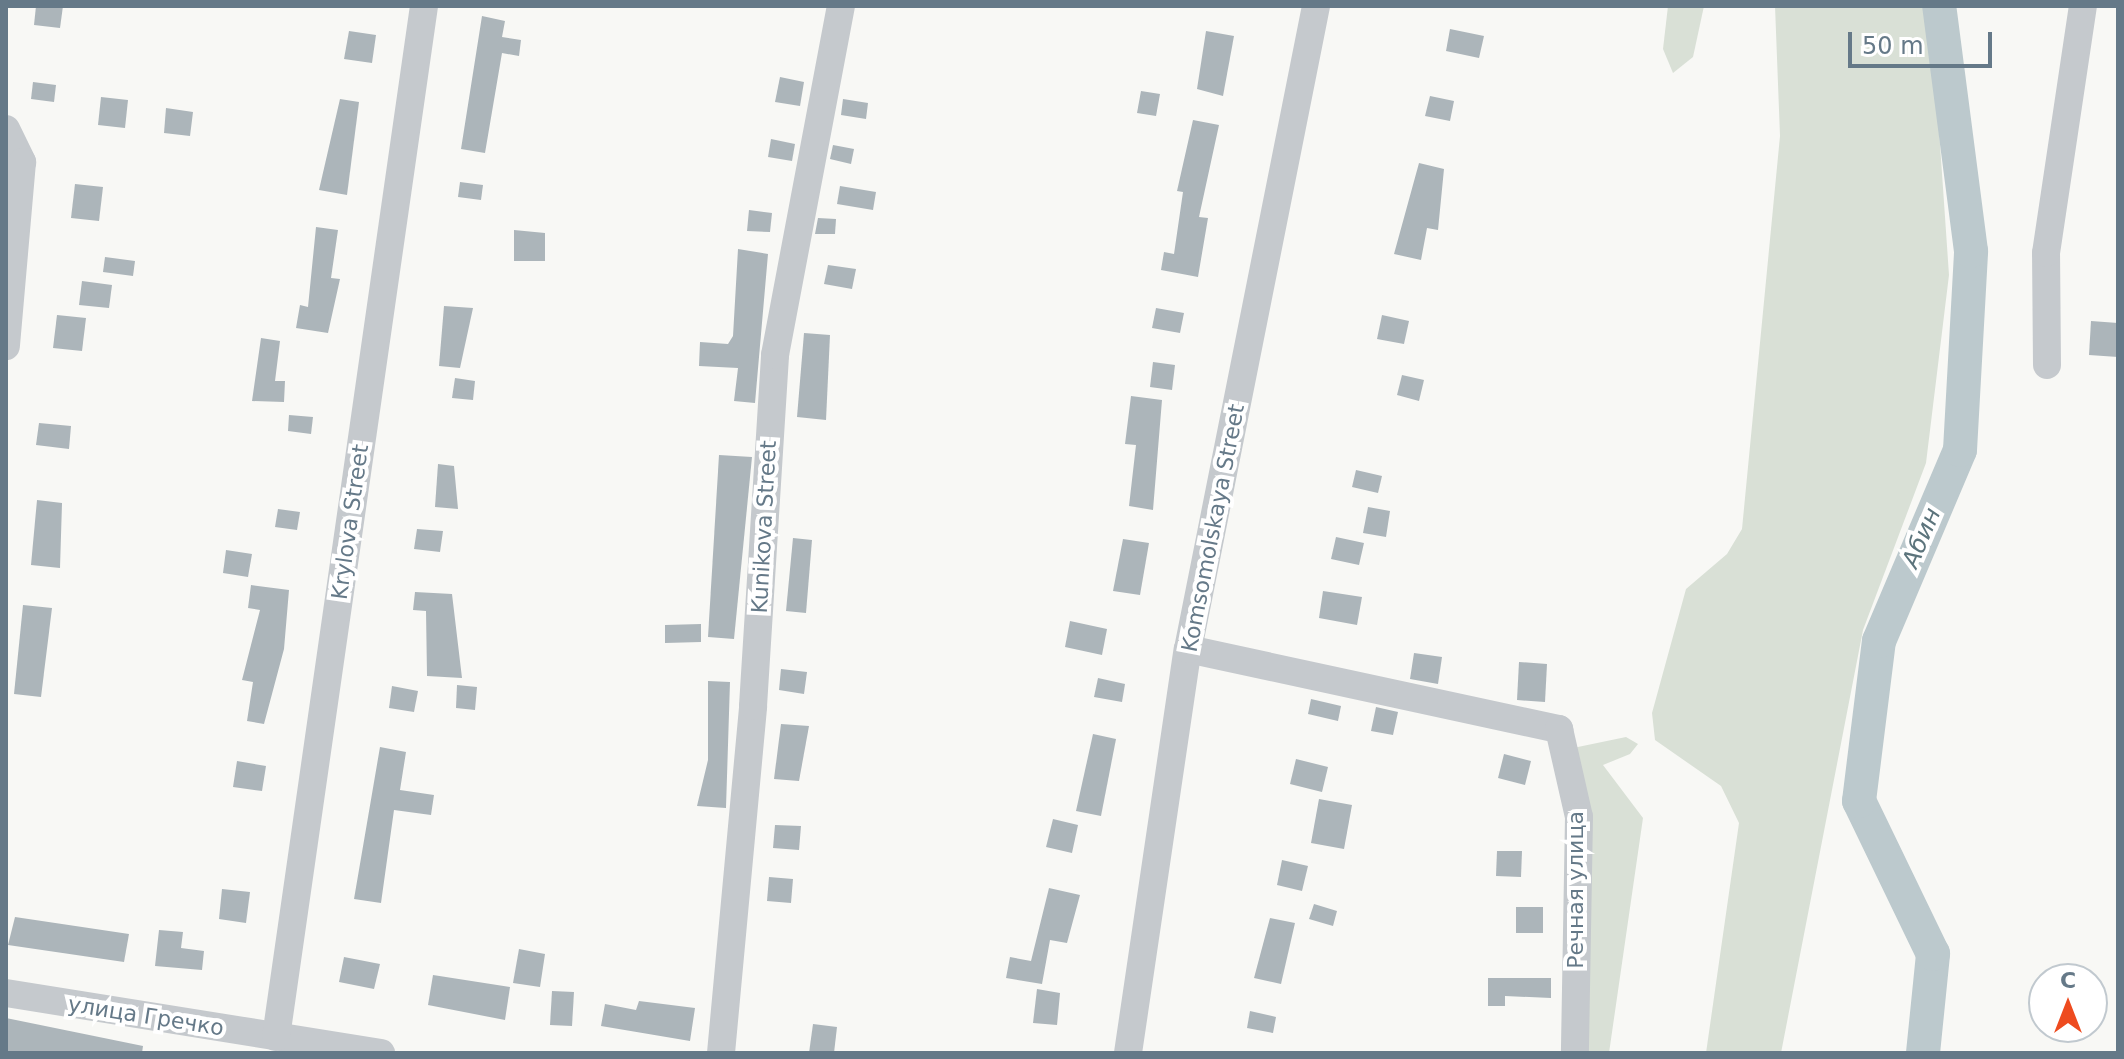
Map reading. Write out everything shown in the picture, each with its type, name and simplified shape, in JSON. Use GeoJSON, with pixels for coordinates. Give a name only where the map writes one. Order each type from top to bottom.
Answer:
{"type":"FeatureCollection","features":[{"type":"Feature","properties":{"kind":"street","name":"Krylova Street"},"geometry":{"type":"LineString","coordinates":[[276,1037],[424,6]]}},
{"type":"Feature","properties":{"kind":"street","name":"Kunikova Street"},"geometry":{"type":"LineString","coordinates":[[721,1053],[753,706],[775,355],[841,6]]}},
{"type":"Feature","properties":{"kind":"street","name":"Komsomolskaya Street"},"geometry":{"type":"LineString","coordinates":[[1128,1053],[1188,649],[1316,6]]}},
{"type":"Feature","properties":{"kind":"street"},"geometry":{"type":"LineString","coordinates":[[2047,365],[2046,253],[2083,6]]}},
{"type":"Feature","properties":{"kind":"street"},"geometry":{"type":"LineString","coordinates":[[6,129],[22,162],[6,346]]}},
{"type":"Feature","properties":{"kind":"street","name":"Речная улица"},"geometry":{"type":"LineString","coordinates":[[1188,649],[1559,729],[1579,817],[1575,1053]]}},
{"type":"Feature","properties":{"kind":"street","name":"улица Гречко"},"geometry":{"type":"LineString","coordinates":[[6,993],[381,1053]]}},
{"type":"Feature","properties":{"kind":"shaded area"},"geometry":{"type":"Polygon","coordinates":[[[1668,6],[1704,6],[1693,57],[1673,73],[1663,49],[1668,6]]]}},
{"type":"Feature","properties":{"kind":"shaded area"},"geometry":{"type":"Polygon","coordinates":[[[1775,6],[1922,6],[1932,28],[1949,275],[1926,463],[1863,630],[1781,1053],[1706,1053],[1739,823],[1721,786],[1655,740],[1652,713],[1686,589],[1727,554],[1742,529],[1780,136],[1775,6]]]}},
{"type":"Feature","properties":{"kind":"shaded area"},"geometry":{"type":"Polygon","coordinates":[[[1626,737],[1638,744],[1630,754],[1603,765],[1643,818],[1609,1053],[1585,1053],[1573,748],[1626,737]]]}},
{"type":"Feature","properties":{"kind":"building"},"geometry":{"type":"Polygon","coordinates":[[[36,6],[63,6],[60,28],[34,25],[36,6]]]}},
{"type":"Feature","properties":{"kind":"building"},"geometry":{"type":"Polygon","coordinates":[[[482,16],[505,21],[502,37],[521,40],[519,56],[502,53],[485,153],[461,149],[482,16]]]}},
{"type":"Feature","properties":{"kind":"building"},"geometry":{"type":"Polygon","coordinates":[[[1450,29],[1484,36],[1479,58],[1446,51],[1450,29]]]}},
{"type":"Feature","properties":{"kind":"building"},"geometry":{"type":"Polygon","coordinates":[[[349,31],[376,35],[372,63],[344,59],[349,31]]]}},
{"type":"Feature","properties":{"kind":"building"},"geometry":{"type":"Polygon","coordinates":[[[1206,31],[1234,36],[1223,96],[1197,89],[1206,31]]]}},
{"type":"Feature","properties":{"kind":"building"},"geometry":{"type":"Polygon","coordinates":[[[780,77],[804,82],[800,106],[775,102],[780,77]]]}},
{"type":"Feature","properties":{"kind":"building"},"geometry":{"type":"Polygon","coordinates":[[[33,82],[56,85],[54,102],[31,99],[33,82]]]}},
{"type":"Feature","properties":{"kind":"building"},"geometry":{"type":"Polygon","coordinates":[[[1141,91],[1160,94],[1156,116],[1137,113],[1141,91]]]}},
{"type":"Feature","properties":{"kind":"building"},"geometry":{"type":"Polygon","coordinates":[[[1430,96],[1454,101],[1450,121],[1425,116],[1430,96]]]}},
{"type":"Feature","properties":{"kind":"building"},"geometry":{"type":"Polygon","coordinates":[[[101,97],[128,100],[125,128],[98,125],[101,97]]]}},
{"type":"Feature","properties":{"kind":"building"},"geometry":{"type":"Polygon","coordinates":[[[340,99],[359,102],[347,195],[319,190],[340,99]]]}},
{"type":"Feature","properties":{"kind":"building"},"geometry":{"type":"Polygon","coordinates":[[[843,99],[868,103],[866,119],[841,115],[843,99]]]}},
{"type":"Feature","properties":{"kind":"building"},"geometry":{"type":"Polygon","coordinates":[[[166,108],[193,112],[190,136],[164,133],[166,108]]]}},
{"type":"Feature","properties":{"kind":"building"},"geometry":{"type":"Polygon","coordinates":[[[1193,120],[1219,125],[1199,217],[1208,218],[1198,277],[1161,270],[1164,252],[1174,254],[1183,192],[1177,191],[1193,120]]]}},
{"type":"Feature","properties":{"kind":"building"},"geometry":{"type":"Polygon","coordinates":[[[771,139],[795,144],[792,161],[768,157],[771,139]]]}},
{"type":"Feature","properties":{"kind":"building"},"geometry":{"type":"Polygon","coordinates":[[[833,145],[854,149],[851,164],[830,159],[833,145]]]}},
{"type":"Feature","properties":{"kind":"building"},"geometry":{"type":"Polygon","coordinates":[[[1419,163],[1444,169],[1438,230],[1427,228],[1421,260],[1394,254],[1419,163]]]}},
{"type":"Feature","properties":{"kind":"building"},"geometry":{"type":"Polygon","coordinates":[[[460,182],[483,185],[481,200],[458,197],[460,182]]]}},
{"type":"Feature","properties":{"kind":"building"},"geometry":{"type":"Polygon","coordinates":[[[75,184],[103,187],[99,221],[71,218],[75,184]]]}},
{"type":"Feature","properties":{"kind":"building"},"geometry":{"type":"Polygon","coordinates":[[[840,186],[876,192],[873,210],[837,204],[840,186]]]}},
{"type":"Feature","properties":{"kind":"building"},"geometry":{"type":"Polygon","coordinates":[[[749,210],[772,213],[770,232],[747,231],[749,210]]]}},
{"type":"Feature","properties":{"kind":"building"},"geometry":{"type":"Polygon","coordinates":[[[818,218],[836,219],[835,234],[815,234],[818,218]]]}},
{"type":"Feature","properties":{"kind":"building"},"geometry":{"type":"Polygon","coordinates":[[[316,227],[338,230],[331,278],[340,279],[328,333],[296,328],[300,305],[308,307],[316,227]]]}},
{"type":"Feature","properties":{"kind":"building"},"geometry":{"type":"Polygon","coordinates":[[[514,230],[545,233],[545,261],[514,261],[514,230]]]}},
{"type":"Feature","properties":{"kind":"building"},"geometry":{"type":"Polygon","coordinates":[[[738,249],[768,254],[755,403],[734,401],[738,368],[699,366],[700,342],[728,344],[733,336],[738,249]]]}},
{"type":"Feature","properties":{"kind":"building"},"geometry":{"type":"Polygon","coordinates":[[[105,257],[135,261],[133,276],[103,272],[105,257]]]}},
{"type":"Feature","properties":{"kind":"building"},"geometry":{"type":"Polygon","coordinates":[[[828,265],[856,269],[852,289],[824,284],[828,265]]]}},
{"type":"Feature","properties":{"kind":"building"},"geometry":{"type":"Polygon","coordinates":[[[82,281],[112,285],[109,308],[79,305],[82,281]]]}},
{"type":"Feature","properties":{"kind":"building"},"geometry":{"type":"Polygon","coordinates":[[[444,306],[473,308],[460,368],[439,366],[444,306]]]}},
{"type":"Feature","properties":{"kind":"building"},"geometry":{"type":"Polygon","coordinates":[[[1156,308],[1184,313],[1180,333],[1152,328],[1156,308]]]}},
{"type":"Feature","properties":{"kind":"building"},"geometry":{"type":"Polygon","coordinates":[[[57,315],[86,318],[82,351],[53,348],[57,315]]]}},
{"type":"Feature","properties":{"kind":"building"},"geometry":{"type":"Polygon","coordinates":[[[1382,315],[1409,321],[1404,344],[1377,339],[1382,315]]]}},
{"type":"Feature","properties":{"kind":"building"},"geometry":{"type":"Polygon","coordinates":[[[2091,321],[2118,323],[2118,357],[2089,355],[2091,321]]]}},
{"type":"Feature","properties":{"kind":"building"},"geometry":{"type":"Polygon","coordinates":[[[804,333],[830,335],[826,420],[797,417],[804,333]]]}},
{"type":"Feature","properties":{"kind":"building"},"geometry":{"type":"Polygon","coordinates":[[[261,338],[280,341],[275,381],[285,381],[284,402],[252,401],[261,338]]]}},
{"type":"Feature","properties":{"kind":"building"},"geometry":{"type":"Polygon","coordinates":[[[1153,362],[1175,365],[1172,390],[1150,387],[1153,362]]]}},
{"type":"Feature","properties":{"kind":"building"},"geometry":{"type":"Polygon","coordinates":[[[1402,375],[1424,380],[1419,401],[1397,395],[1402,375]]]}},
{"type":"Feature","properties":{"kind":"building"},"geometry":{"type":"Polygon","coordinates":[[[455,378],[475,381],[473,400],[452,398],[455,378]]]}},
{"type":"Feature","properties":{"kind":"building"},"geometry":{"type":"Polygon","coordinates":[[[1131,396],[1162,400],[1153,510],[1129,506],[1136,445],[1125,444],[1131,396]]]}},
{"type":"Feature","properties":{"kind":"building"},"geometry":{"type":"Polygon","coordinates":[[[289,415],[313,417],[311,434],[288,431],[289,415]]]}},
{"type":"Feature","properties":{"kind":"building"},"geometry":{"type":"Polygon","coordinates":[[[39,423],[71,426],[69,449],[36,445],[39,423]]]}},
{"type":"Feature","properties":{"kind":"building"},"geometry":{"type":"Polygon","coordinates":[[[719,455],[752,457],[734,639],[708,637],[719,455]]]}},
{"type":"Feature","properties":{"kind":"building"},"geometry":{"type":"Polygon","coordinates":[[[438,464],[454,466],[458,509],[435,507],[438,464]]]}},
{"type":"Feature","properties":{"kind":"building"},"geometry":{"type":"Polygon","coordinates":[[[1356,470],[1382,476],[1378,493],[1352,487],[1356,470]]]}},
{"type":"Feature","properties":{"kind":"building"},"geometry":{"type":"Polygon","coordinates":[[[37,500],[62,503],[60,568],[31,565],[37,500]]]}},
{"type":"Feature","properties":{"kind":"building"},"geometry":{"type":"Polygon","coordinates":[[[1368,507],[1390,511],[1386,537],[1363,533],[1368,507]]]}},
{"type":"Feature","properties":{"kind":"building"},"geometry":{"type":"Polygon","coordinates":[[[278,509],[300,512],[297,530],[275,527],[278,509]]]}},
{"type":"Feature","properties":{"kind":"building"},"geometry":{"type":"Polygon","coordinates":[[[417,529],[443,531],[440,552],[414,549],[417,529]]]}},
{"type":"Feature","properties":{"kind":"building"},"geometry":{"type":"Polygon","coordinates":[[[1336,537],[1364,543],[1359,565],[1331,559],[1336,537]]]}},
{"type":"Feature","properties":{"kind":"building"},"geometry":{"type":"Polygon","coordinates":[[[793,538],[812,540],[806,613],[786,611],[793,538]]]}},
{"type":"Feature","properties":{"kind":"building"},"geometry":{"type":"Polygon","coordinates":[[[1123,539],[1149,543],[1140,595],[1113,591],[1123,539]]]}},
{"type":"Feature","properties":{"kind":"building"},"geometry":{"type":"Polygon","coordinates":[[[226,550],[252,554],[248,577],[223,573],[226,550]]]}},
{"type":"Feature","properties":{"kind":"building"},"geometry":{"type":"Polygon","coordinates":[[[251,585],[289,590],[284,649],[264,724],[247,721],[253,682],[242,680],[260,610],[248,608],[251,585]]]}},
{"type":"Feature","properties":{"kind":"building"},"geometry":{"type":"Polygon","coordinates":[[[1323,591],[1362,597],[1357,625],[1319,618],[1323,591]]]}},
{"type":"Feature","properties":{"kind":"building"},"geometry":{"type":"Polygon","coordinates":[[[415,592],[452,594],[462,678],[427,676],[426,611],[413,610],[415,592]]]}},
{"type":"Feature","properties":{"kind":"building"},"geometry":{"type":"Polygon","coordinates":[[[23,605],[52,608],[41,697],[14,694],[23,605]]]}},
{"type":"Feature","properties":{"kind":"building"},"geometry":{"type":"Polygon","coordinates":[[[1070,621],[1107,629],[1102,655],[1065,647],[1070,621]]]}},
{"type":"Feature","properties":{"kind":"building"},"geometry":{"type":"Polygon","coordinates":[[[701,624],[701,642],[665,643],[665,625],[701,624]]]}},
{"type":"Feature","properties":{"kind":"building"},"geometry":{"type":"Polygon","coordinates":[[[1414,653],[1442,657],[1438,684],[1410,679],[1414,653]]]}},
{"type":"Feature","properties":{"kind":"building"},"geometry":{"type":"Polygon","coordinates":[[[1519,662],[1547,664],[1545,702],[1517,700],[1519,662]]]}},
{"type":"Feature","properties":{"kind":"building"},"geometry":{"type":"Polygon","coordinates":[[[781,669],[807,672],[804,694],[779,690],[781,669]]]}},
{"type":"Feature","properties":{"kind":"building"},"geometry":{"type":"Polygon","coordinates":[[[1098,678],[1125,684],[1122,702],[1094,697],[1098,678]]]}},
{"type":"Feature","properties":{"kind":"building"},"geometry":{"type":"Polygon","coordinates":[[[708,681],[730,682],[726,808],[697,806],[708,760],[708,681]]]}},
{"type":"Feature","properties":{"kind":"building"},"geometry":{"type":"Polygon","coordinates":[[[457,685],[477,687],[475,710],[456,708],[457,685]]]}},
{"type":"Feature","properties":{"kind":"building"},"geometry":{"type":"Polygon","coordinates":[[[392,686],[418,691],[414,712],[389,708],[392,686]]]}},
{"type":"Feature","properties":{"kind":"building"},"geometry":{"type":"Polygon","coordinates":[[[1311,699],[1341,706],[1338,721],[1308,714],[1311,699]]]}},
{"type":"Feature","properties":{"kind":"building"},"geometry":{"type":"Polygon","coordinates":[[[1376,707],[1398,712],[1393,735],[1371,731],[1376,707]]]}},
{"type":"Feature","properties":{"kind":"building"},"geometry":{"type":"Polygon","coordinates":[[[781,724],[809,726],[799,781],[774,779],[781,724]]]}},
{"type":"Feature","properties":{"kind":"building"},"geometry":{"type":"Polygon","coordinates":[[[1093,734],[1116,739],[1101,816],[1076,811],[1093,734]]]}},
{"type":"Feature","properties":{"kind":"building"},"geometry":{"type":"Polygon","coordinates":[[[380,747],[406,752],[400,790],[434,795],[431,815],[394,810],[381,903],[354,899],[380,747]]]}},
{"type":"Feature","properties":{"kind":"building"},"geometry":{"type":"Polygon","coordinates":[[[1504,754],[1531,761],[1525,785],[1498,778],[1504,754]]]}},
{"type":"Feature","properties":{"kind":"building"},"geometry":{"type":"Polygon","coordinates":[[[1296,759],[1328,767],[1322,792],[1290,784],[1296,759]]]}},
{"type":"Feature","properties":{"kind":"building"},"geometry":{"type":"Polygon","coordinates":[[[237,761],[266,766],[262,791],[233,787],[237,761]]]}},
{"type":"Feature","properties":{"kind":"building"},"geometry":{"type":"Polygon","coordinates":[[[1319,799],[1352,805],[1344,849],[1311,843],[1319,799]]]}},
{"type":"Feature","properties":{"kind":"building"},"geometry":{"type":"Polygon","coordinates":[[[1053,819],[1078,825],[1072,853],[1046,847],[1053,819]]]}},
{"type":"Feature","properties":{"kind":"building"},"geometry":{"type":"Polygon","coordinates":[[[775,825],[801,826],[799,850],[773,848],[775,825]]]}},
{"type":"Feature","properties":{"kind":"building"},"geometry":{"type":"Polygon","coordinates":[[[1497,851],[1522,851],[1521,877],[1496,876],[1497,851]]]}},
{"type":"Feature","properties":{"kind":"building"},"geometry":{"type":"Polygon","coordinates":[[[1282,860],[1308,866],[1302,891],[1277,885],[1282,860]]]}},
{"type":"Feature","properties":{"kind":"building"},"geometry":{"type":"Polygon","coordinates":[[[769,877],[793,879],[791,903],[767,901],[769,877]]]}},
{"type":"Feature","properties":{"kind":"building"},"geometry":{"type":"Polygon","coordinates":[[[1049,888],[1080,895],[1067,943],[1050,940],[1042,984],[1006,978],[1010,957],[1031,961],[1049,888]]]}},
{"type":"Feature","properties":{"kind":"building"},"geometry":{"type":"Polygon","coordinates":[[[222,889],[250,892],[246,923],[219,919],[222,889]]]}},
{"type":"Feature","properties":{"kind":"building"},"geometry":{"type":"Polygon","coordinates":[[[1314,904],[1337,911],[1333,926],[1309,919],[1314,904]]]}},
{"type":"Feature","properties":{"kind":"building"},"geometry":{"type":"Polygon","coordinates":[[[1516,907],[1543,907],[1543,933],[1516,933],[1516,907]]]}},
{"type":"Feature","properties":{"kind":"building"},"geometry":{"type":"Polygon","coordinates":[[[15,917],[129,934],[124,962],[8,945],[15,917]]]}},
{"type":"Feature","properties":{"kind":"building"},"geometry":{"type":"Polygon","coordinates":[[[1270,918],[1295,923],[1281,984],[1254,978],[1270,918]]]}},
{"type":"Feature","properties":{"kind":"building"},"geometry":{"type":"Polygon","coordinates":[[[159,930],[183,932],[181,948],[204,951],[202,970],[155,966],[159,930]]]}},
{"type":"Feature","properties":{"kind":"building"},"geometry":{"type":"Polygon","coordinates":[[[519,949],[545,954],[540,987],[513,983],[519,949]]]}},
{"type":"Feature","properties":{"kind":"building"},"geometry":{"type":"Polygon","coordinates":[[[344,957],[380,964],[374,989],[339,982],[344,957]]]}},
{"type":"Feature","properties":{"kind":"building"},"geometry":{"type":"Polygon","coordinates":[[[433,975],[510,987],[505,1020],[428,1005],[433,975]]]}},
{"type":"Feature","properties":{"kind":"building"},"geometry":{"type":"Polygon","coordinates":[[[1488,978],[1551,978],[1551,998],[1505,996],[1505,1006],[1488,1006],[1488,978]]]}},
{"type":"Feature","properties":{"kind":"building"},"geometry":{"type":"Polygon","coordinates":[[[1037,989],[1060,993],[1057,1025],[1033,1023],[1037,989]]]}},
{"type":"Feature","properties":{"kind":"building"},"geometry":{"type":"Polygon","coordinates":[[[552,991],[574,992],[572,1026],[550,1025],[552,991]]]}},
{"type":"Feature","properties":{"kind":"building"},"geometry":{"type":"Polygon","coordinates":[[[639,1001],[695,1008],[690,1041],[601,1026],[605,1004],[636,1010],[639,1001]]]}},
{"type":"Feature","properties":{"kind":"building"},"geometry":{"type":"Polygon","coordinates":[[[1250,1011],[1276,1017],[1273,1033],[1247,1028],[1250,1011]]]}},
{"type":"Feature","properties":{"kind":"building"},"geometry":{"type":"Polygon","coordinates":[[[6,1018],[143,1046],[142,1053],[6,1053],[6,1018]]]}},
{"type":"Feature","properties":{"kind":"building"},"geometry":{"type":"Polygon","coordinates":[[[813,1024],[837,1027],[834,1053],[809,1053],[813,1024]]]}},
{"type":"Feature","properties":{"kind":"waterway","name":"Абин"},"geometry":{"type":"LineString","coordinates":[[1923,1053],[1933,954],[1859,801],[1879,641],[1960,450],[1971,251],[1939,6]]}}]}
